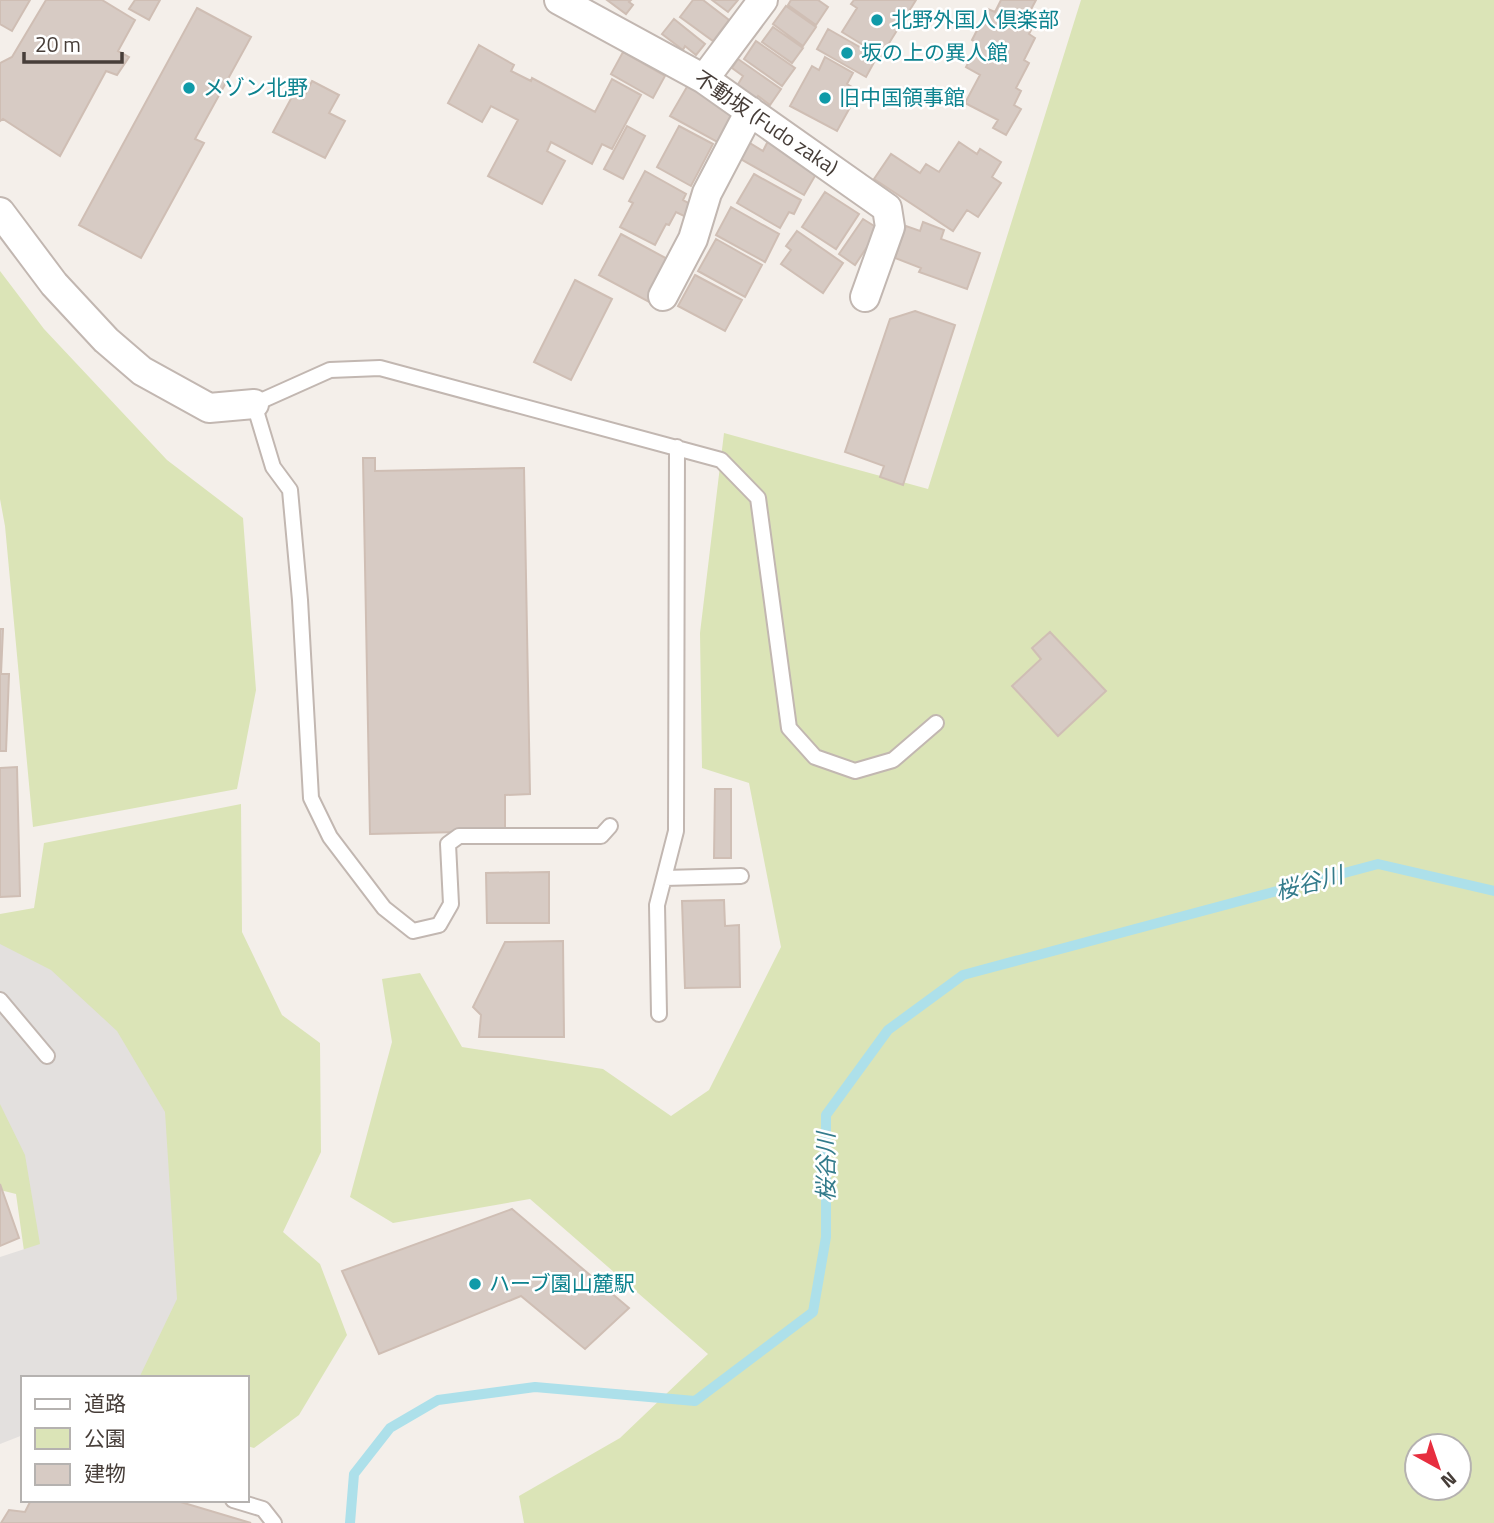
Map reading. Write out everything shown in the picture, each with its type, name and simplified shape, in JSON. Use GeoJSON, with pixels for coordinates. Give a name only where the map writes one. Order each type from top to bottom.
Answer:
{"type":"FeatureCollection","features":[{"type":"Feature","properties":{"kind":"street","name":"不動坂 (Fudo zaka)"},"geometry":{"type":"LineString","coordinates":[[559,0],[704,79],[887,208],[890,227],[865,297]]}},
{"type":"Feature","properties":{"kind":"street"},"geometry":{"type":"LineString","coordinates":[[704,79],[763,0]]}},
{"type":"Feature","properties":{"kind":"street"},"geometry":{"type":"LineString","coordinates":[[663,296],[693,239],[708,193],[751,111]]}},
{"type":"Feature","properties":{"kind":"street"},"geometry":{"type":"LineString","coordinates":[[0,212],[54,284],[106,340],[142,371],[209,408],[254,404]]}},
{"type":"Feature","properties":{"kind":"lane"},"geometry":{"type":"LineString","coordinates":[[610,826],[601,836],[458,836],[448,844],[451,904],[439,925],[413,931],[384,908],[330,837],[311,798],[300,600],[290,490],[273,467],[254,404],[330,370],[380,368],[721,460],[758,498],[789,728],[815,757],[855,772],[893,760],[936,723]]}},
{"type":"Feature","properties":{"kind":"lane"},"geometry":{"type":"LineString","coordinates":[[659,1013],[657,905],[676,831],[677,447]]}},
{"type":"Feature","properties":{"kind":"lane"},"geometry":{"type":"LineString","coordinates":[[664,878],[741,876]]}},
{"type":"Feature","properties":{"kind":"lane"},"geometry":{"type":"LineString","coordinates":[[0,1000],[47,1056]]}},
{"type":"Feature","properties":{"kind":"lane"},"geometry":{"type":"LineString","coordinates":[[240,1502],[263,1509],[274,1523]]}},
{"type":"Feature","properties":{"kind":"green space"},"geometry":{"type":"Polygon","coordinates":[[[1081,0],[1494,0],[1494,1523],[524,1523],[519,1496],[620,1438],[708,1354],[530,1199],[393,1223],[350,1197],[392,1042],[382,979],[420,973],[462,1047],[603,1069],[671,1116],[709,1090],[781,947],[749,783],[702,768],[700,633],[724,433],[928,489],[1081,0]]]}},
{"type":"Feature","properties":{"kind":"green space"},"geometry":{"type":"Polygon","coordinates":[[[0,271],[44,329],[167,460],[243,518],[256,690],[237,789],[33,827],[5,526],[0,499],[0,271]]]}},
{"type":"Feature","properties":{"kind":"green space"},"geometry":{"type":"Polygon","coordinates":[[[241,804],[242,932],[282,1015],[320,1043],[321,1152],[283,1232],[320,1264],[347,1335],[299,1415],[254,1448],[248,1446],[248,1376],[126,1376],[0,991],[0,914],[34,908],[44,843],[241,804]]]}},
{"type":"Feature","properties":{"kind":"green space"},"geometry":{"type":"Polygon","coordinates":[[[0,1057],[55,1253],[25,1258],[16,1194],[0,1190],[0,1057]]]}},
{"type":"Feature","properties":{"kind":"shaded area"},"geometry":{"type":"Polygon","coordinates":[[[0,944],[51,970],[117,1031],[165,1112],[177,1299],[140,1376],[21,1376],[21,1436],[0,1444],[0,1257],[40,1244],[25,1155],[0,1104],[0,944]]]}},
{"type":"Feature","properties":{"kind":"building"},"geometry":{"type":"Polygon","coordinates":[[[0,0],[30,0],[12,31],[0,24],[0,0]]]}},
{"type":"Feature","properties":{"kind":"building"},"geometry":{"type":"Polygon","coordinates":[[[46,0],[102,0],[135,20],[118,51],[129,57],[117,75],[106,71],[60,156],[3,119],[0,121],[0,63],[12,57],[46,0]]]}},
{"type":"Feature","properties":{"kind":"building"},"geometry":{"type":"Polygon","coordinates":[[[135,0],[160,0],[149,20],[129,9],[135,0]]]}},
{"type":"Feature","properties":{"kind":"building"},"geometry":{"type":"Polygon","coordinates":[[[607,0],[631,0],[629,2],[633,5],[626,14],[607,0]]]}},
{"type":"Feature","properties":{"kind":"building"},"geometry":{"type":"Polygon","coordinates":[[[693,0],[703,0],[729,20],[713,41],[680,17],[693,0]]]}},
{"type":"Feature","properties":{"kind":"building"},"geometry":{"type":"Polygon","coordinates":[[[712,0],[738,0],[728,12],[712,0]]]}},
{"type":"Feature","properties":{"kind":"building"},"geometry":{"type":"Polygon","coordinates":[[[791,0],[818,0],[828,7],[816,25],[788,5],[791,0]]]}},
{"type":"Feature","properties":{"kind":"building","name":"北野外国人倶楽部"},"geometry":{"type":"Polygon","coordinates":[[[854,0],[916,0],[881,56],[842,32],[857,8],[851,4],[854,0]]]}},
{"type":"Feature","properties":{"kind":"building"},"geometry":{"type":"Polygon","coordinates":[[[1001,0],[1036,0],[1027,17],[1035,22],[1029,34],[1035,38],[1024,60],[1029,63],[1016,88],[1021,91],[1014,105],[1021,109],[1006,135],[993,128],[998,120],[965,103],[980,75],[966,67],[978,44],[972,40],[988,9],[995,12],[1001,0]]]}},
{"type":"Feature","properties":{"kind":"building"},"geometry":{"type":"Polygon","coordinates":[[[786,6],[816,27],[803,46],[773,24],[786,6]]]}},
{"type":"Feature","properties":{"kind":"building","name":"メゾン北野"},"geometry":{"type":"Polygon","coordinates":[[[197,8],[251,37],[195,139],[204,143],[141,258],[79,225],[197,8]]]}},
{"type":"Feature","properties":{"kind":"building"},"geometry":{"type":"Polygon","coordinates":[[[674,19],[705,44],[696,55],[685,46],[683,50],[662,34],[674,19]]]}},
{"type":"Feature","properties":{"kind":"building"},"geometry":{"type":"Polygon","coordinates":[[[773,27],[803,48],[792,63],[762,42],[773,27]]]}},
{"type":"Feature","properties":{"kind":"building","name":"坂の上の異人館"},"geometry":{"type":"Polygon","coordinates":[[[828,29],[877,57],[866,77],[817,49],[828,29]]]}},
{"type":"Feature","properties":{"kind":"building"},"geometry":{"type":"Polygon","coordinates":[[[756,41],[795,68],[782,86],[744,59],[756,41]]]}},
{"type":"Feature","properties":{"kind":"building"},"geometry":{"type":"Polygon","coordinates":[[[479,45],[514,65],[511,71],[531,81],[532,78],[595,112],[612,79],[641,95],[612,149],[602,144],[592,164],[551,142],[547,151],[565,161],[542,204],[488,176],[518,120],[491,106],[482,122],[448,103],[479,45]]]}},
{"type":"Feature","properties":{"kind":"building"},"geometry":{"type":"Polygon","coordinates":[[[623,52],[665,76],[653,98],[611,74],[623,52]]]}},
{"type":"Feature","properties":{"kind":"building","name":"旧中国領事館"},"geometry":{"type":"Polygon","coordinates":[[[825,57],[853,73],[847,84],[859,91],[837,131],[790,106],[812,66],[819,70],[825,57]]]}},
{"type":"Feature","properties":{"kind":"building"},"geometry":{"type":"Polygon","coordinates":[[[738,59],[781,89],[770,105],[737,86],[743,76],[732,68],[738,59]]]}},
{"type":"Feature","properties":{"kind":"building"},"geometry":{"type":"Polygon","coordinates":[[[312,81],[339,95],[329,113],[345,121],[325,158],[273,132],[293,95],[303,99],[312,81]]]}},
{"type":"Feature","properties":{"kind":"building"},"geometry":{"type":"Polygon","coordinates":[[[688,85],[738,113],[721,144],[670,116],[688,85]]]}},
{"type":"Feature","properties":{"kind":"building"},"geometry":{"type":"Polygon","coordinates":[[[627,126],[645,136],[623,179],[604,169],[627,126]]]}},
{"type":"Feature","properties":{"kind":"building"},"geometry":{"type":"Polygon","coordinates":[[[679,126],[713,144],[691,186],[657,167],[679,126]]]}},
{"type":"Feature","properties":{"kind":"building"},"geometry":{"type":"Polygon","coordinates":[[[768,141],[819,169],[804,195],[739,158],[748,142],[763,151],[768,141]]]}},
{"type":"Feature","properties":{"kind":"building"},"geometry":{"type":"Polygon","coordinates":[[[959,142],[977,154],[980,149],[1001,162],[992,177],[1001,183],[978,217],[967,210],[953,231],[874,179],[891,154],[920,173],[926,164],[939,172],[959,142]]]}},
{"type":"Feature","properties":{"kind":"building"},"geometry":{"type":"Polygon","coordinates":[[[645,171],[686,194],[683,200],[692,205],[686,217],[676,212],[655,245],[620,227],[633,203],[629,201],[645,171]]]}},
{"type":"Feature","properties":{"kind":"building"},"geometry":{"type":"Polygon","coordinates":[[[754,174],[801,200],[794,214],[789,212],[780,228],[737,203],[754,174]]]}},
{"type":"Feature","properties":{"kind":"building"},"geometry":{"type":"Polygon","coordinates":[[[825,192],[859,214],[836,249],[802,227],[825,192]]]}},
{"type":"Feature","properties":{"kind":"building"},"geometry":{"type":"Polygon","coordinates":[[[731,207],[779,234],[765,262],[716,235],[731,207]]]}},
{"type":"Feature","properties":{"kind":"building"},"geometry":{"type":"Polygon","coordinates":[[[863,219],[879,229],[855,265],[839,254],[863,219]]]}},
{"type":"Feature","properties":{"kind":"building"},"geometry":{"type":"Polygon","coordinates":[[[923,222],[944,230],[941,239],[980,253],[967,289],[919,272],[921,268],[895,258],[906,226],[920,231],[923,222]]]}},
{"type":"Feature","properties":{"kind":"building"},"geometry":{"type":"Polygon","coordinates":[[[797,231],[843,263],[823,293],[781,264],[791,250],[786,246],[797,231]]]}},
{"type":"Feature","properties":{"kind":"building"},"geometry":{"type":"Polygon","coordinates":[[[621,234],[673,262],[651,303],[599,275],[621,234]]]}},
{"type":"Feature","properties":{"kind":"building"},"geometry":{"type":"Polygon","coordinates":[[[716,239],[762,265],[745,297],[698,271],[716,239]]]}},
{"type":"Feature","properties":{"kind":"building"},"geometry":{"type":"Polygon","coordinates":[[[695,275],[742,300],[725,331],[678,306],[695,275]]]}},
{"type":"Feature","properties":{"kind":"building"},"geometry":{"type":"Polygon","coordinates":[[[575,280],[612,299],[571,380],[534,362],[575,280]]]}},
{"type":"Feature","properties":{"kind":"building"},"geometry":{"type":"Polygon","coordinates":[[[915,311],[955,325],[903,485],[880,477],[884,466],[845,452],[890,319],[915,311]]]}},
{"type":"Feature","properties":{"kind":"building"},"geometry":{"type":"Polygon","coordinates":[[[363,458],[375,458],[375,471],[524,468],[530,794],[505,795],[505,831],[370,834],[363,458]]]}},
{"type":"Feature","properties":{"kind":"building"},"geometry":{"type":"Polygon","coordinates":[[[0,629],[3,629],[1,674],[9,674],[6,751],[0,751],[0,629]]]}},
{"type":"Feature","properties":{"kind":"building"},"geometry":{"type":"Polygon","coordinates":[[[1050,632],[1106,691],[1058,736],[1012,686],[1041,659],[1032,648],[1050,632]]]}},
{"type":"Feature","properties":{"kind":"building"},"geometry":{"type":"Polygon","coordinates":[[[17,767],[20,896],[0,897],[0,768],[17,767]]]}},
{"type":"Feature","properties":{"kind":"building"},"geometry":{"type":"Polygon","coordinates":[[[715,789],[731,789],[731,858],[714,858],[715,789]]]}},
{"type":"Feature","properties":{"kind":"building"},"geometry":{"type":"Polygon","coordinates":[[[549,872],[549,923],[487,923],[486,873],[549,872]]]}},
{"type":"Feature","properties":{"kind":"building"},"geometry":{"type":"Polygon","coordinates":[[[724,900],[725,926],[739,925],[740,987],[685,988],[682,901],[724,900]]]}},
{"type":"Feature","properties":{"kind":"building"},"geometry":{"type":"Polygon","coordinates":[[[563,941],[564,1037],[479,1037],[481,1015],[473,1007],[505,942],[563,941]]]}},
{"type":"Feature","properties":{"kind":"building"},"geometry":{"type":"Polygon","coordinates":[[[0,1184],[19,1238],[0,1246],[0,1184]]]}},
{"type":"Feature","properties":{"kind":"building","name":"ハーブ園山麓駅"},"geometry":{"type":"Polygon","coordinates":[[[512,1209],[629,1308],[585,1349],[521,1296],[379,1354],[342,1271],[512,1209]]]}},
{"type":"Feature","properties":{"kind":"building"},"geometry":{"type":"Polygon","coordinates":[[[30,1502],[181,1502],[251,1523],[1,1523],[9,1510],[25,1512],[30,1502]]]}},
{"type":"Feature","properties":{"kind":"waterway","name":"桜谷川"},"geometry":{"type":"LineString","coordinates":[[350,1523],[354,1474],[390,1428],[438,1400],[535,1387],[695,1401],[813,1312],[826,1237],[826,1115],[888,1030],[963,975],[1378,864],[1494,891]]}},
{"type":"Feature","properties":{"kind":"place","name":"北野外国人倶楽部"},"geometry":{"type":"Point","coordinates":[877,20]}},
{"type":"Feature","properties":{"kind":"place","name":"坂の上の異人館"},"geometry":{"type":"Point","coordinates":[847,53]}},
{"type":"Feature","properties":{"kind":"place","name":"メゾン北野"},"geometry":{"type":"Point","coordinates":[189,88]}},
{"type":"Feature","properties":{"kind":"place","name":"旧中国領事館"},"geometry":{"type":"Point","coordinates":[825,98]}},
{"type":"Feature","properties":{"kind":"place","name":"ハーブ園山麓駅"},"geometry":{"type":"Point","coordinates":[475,1284]}}]}
